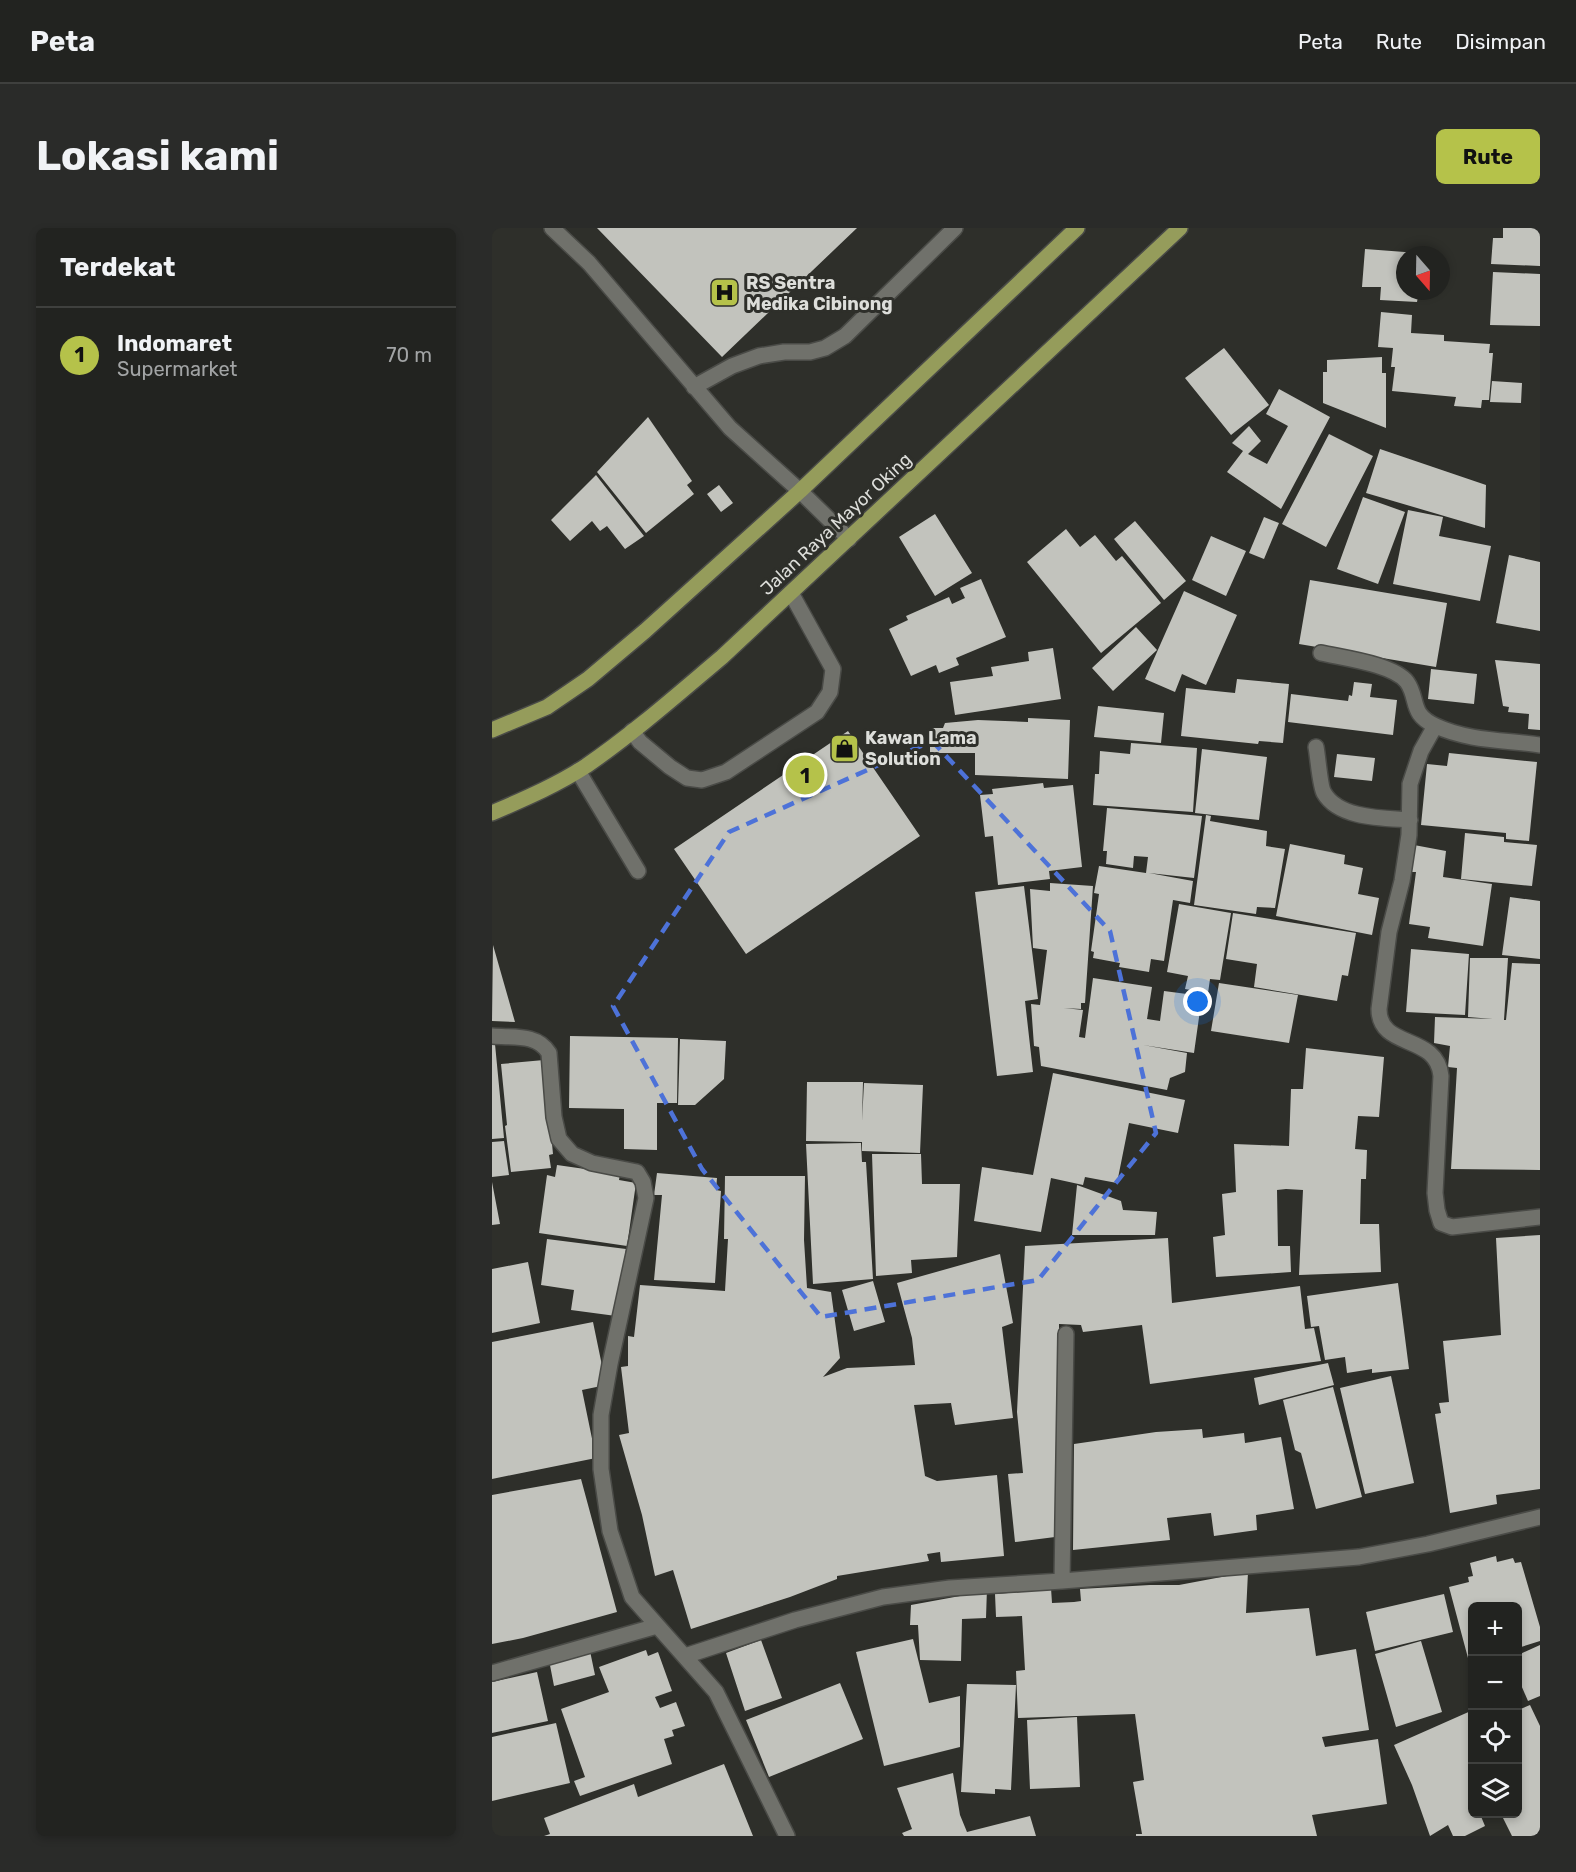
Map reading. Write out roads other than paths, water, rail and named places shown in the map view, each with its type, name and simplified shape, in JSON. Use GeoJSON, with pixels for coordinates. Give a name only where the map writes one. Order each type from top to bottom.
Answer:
{"type":"FeatureCollection","features":[{"type":"Feature","properties":{"kind":"main road"},"geometry":{"type":"LineString","coordinates":[[492,730],[547,706],[588,679],[645,632],[800,491],[1077,228]]}},
{"type":"Feature","properties":{"kind":"main road","name":"Jalan Raya Mayor Oking"},"geometry":{"type":"LineString","coordinates":[[492,813],[544,790],[578,771],[632,731],[722,657],[1180,228]]}},
{"type":"Feature","properties":{"kind":"street"},"geometry":{"type":"LineString","coordinates":[[552,228],[589,263],[730,428],[849,539]]}},
{"type":"Feature","properties":{"kind":"street"},"geometry":{"type":"LineString","coordinates":[[694,387],[732,366],[759,356],[784,352],[810,352],[825,348],[845,336],[955,228]]}},
{"type":"Feature","properties":{"kind":"street"},"geometry":{"type":"LineString","coordinates":[[632,731],[640,742],[670,767],[687,777],[702,780],[726,772],[817,712],[830,692],[833,669],[791,593]]}},
{"type":"Feature","properties":{"kind":"street"},"geometry":{"type":"LineString","coordinates":[[1321,653],[1370,664],[1394,673],[1407,683],[1418,713],[1435,726],[1467,736],[1540,745]]}},
{"type":"Feature","properties":{"kind":"street"},"geometry":{"type":"LineString","coordinates":[[1435,726],[1421,750],[1410,784],[1410,820],[1402,881],[1389,932],[1379,1013],[1384,1026],[1393,1035],[1432,1054],[1440,1064],[1435,1193],[1441,1223],[1452,1227],[1540,1217]]}},
{"type":"Feature","properties":{"kind":"street"},"geometry":{"type":"LineString","coordinates":[[1316,747],[1323,793],[1341,809],[1371,817],[1410,820]]}},
{"type":"Feature","properties":{"kind":"street"},"geometry":{"type":"LineString","coordinates":[[578,771],[638,871]]}},
{"type":"Feature","properties":{"kind":"street"},"geometry":{"type":"LineString","coordinates":[[492,1036],[529,1038],[544,1046],[549,1053],[554,1117],[559,1139],[572,1154],[592,1163],[637,1172],[644,1182],[645,1198],[642,1218],[601,1415],[602,1469],[610,1531],[632,1597],[716,1692],[787,1836]]}},
{"type":"Feature","properties":{"kind":"street"},"geometry":{"type":"LineString","coordinates":[[1062,1581],[1066,1334]]}},
{"type":"Feature","properties":{"kind":"street"},"geometry":{"type":"LineString","coordinates":[[685,1656],[795,1620],[883,1597],[950,1588],[1359,1557],[1428,1544],[1540,1517]]}},
{"type":"Feature","properties":{"kind":"street"},"geometry":{"type":"LineString","coordinates":[[492,1673],[657,1626]]}},
{"type":"Feature","properties":{"kind":"place","name":"RS Sentra Medika Cibinong"},"geometry":{"type":"Point","coordinates":[725,293]}},
{"type":"Feature","properties":{"kind":"place","name":"Kawan Lama Solution"},"geometry":{"type":"Point","coordinates":[844,748]}},
{"type":"Feature","properties":{"kind":"place","name":"Indomaret"},"geometry":{"type":"Point","coordinates":[805,775]}}]}
